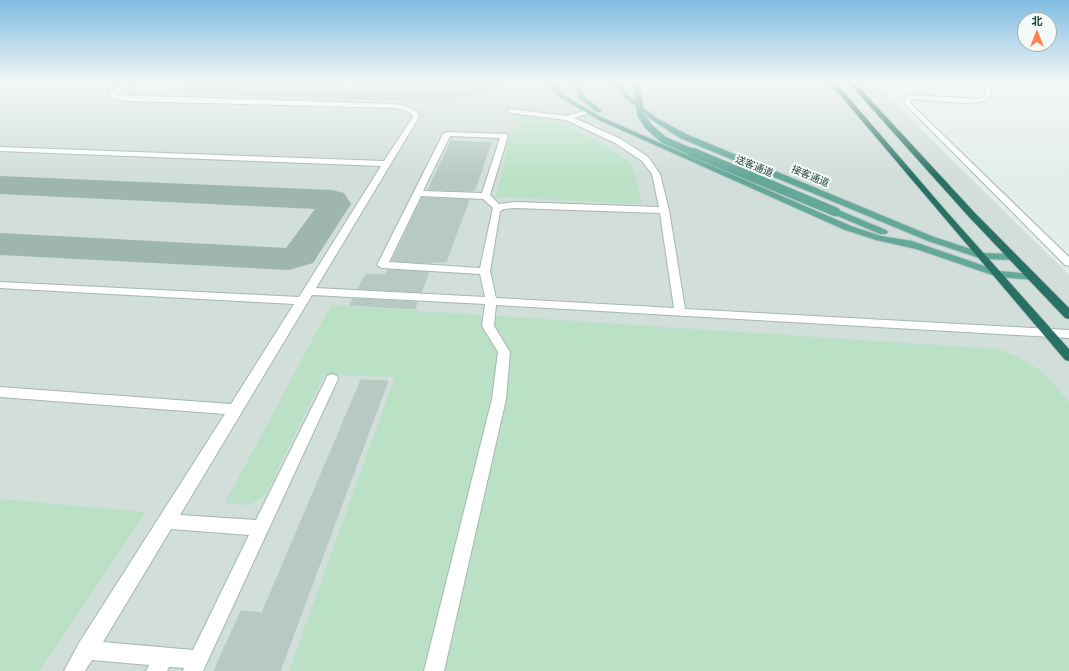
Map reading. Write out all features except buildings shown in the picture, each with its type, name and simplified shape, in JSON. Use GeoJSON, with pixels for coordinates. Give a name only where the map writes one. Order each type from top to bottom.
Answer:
{"type":"FeatureCollection","features":[{"type":"Feature","properties":{"kind":"highway"},"geometry":{"type":"LineString","coordinates":[[859,113],[1069,357]]}},
{"type":"Feature","properties":{"kind":"highway"},"geometry":{"type":"LineString","coordinates":[[879,113],[972,215],[1069,315]]}},
{"type":"Feature","properties":{"kind":"main road"},"geometry":{"type":"LineString","coordinates":[[590,113],[848,228],[894,243],[916,246],[998,274],[1033,277]]}},
{"type":"Feature","properties":{"kind":"main road","name":"送客通道"},"geometry":{"type":"LineString","coordinates":[[601,113],[916,246]]}},
{"type":"Feature","properties":{"kind":"main road","name":"送客通道"},"geometry":{"type":"LineString","coordinates":[[603,113],[607,116]]}},
{"type":"Feature","properties":{"kind":"main road","name":"送客通道"},"geometry":{"type":"LineString","coordinates":[[642,113],[648,126],[664,140]]}},
{"type":"Feature","properties":{"kind":"main road","name":"接客通道"},"geometry":{"type":"LineString","coordinates":[[647,113],[683,136],[916,233],[982,256],[1013,257]]}},
{"type":"Feature","properties":{"kind":"street"},"geometry":{"type":"LineString","coordinates":[[74,671],[388,164],[416,117],[414,113]]}},
{"type":"Feature","properties":{"kind":"street"},"geometry":{"type":"LineString","coordinates":[[538,113],[568,118],[618,141],[645,159],[656,174],[664,210],[680,311]]}},
{"type":"Feature","properties":{"kind":"street"},"geometry":{"type":"LineString","coordinates":[[568,118],[583,113]]}},
{"type":"Feature","properties":{"kind":"street"},"geometry":{"type":"LineString","coordinates":[[917,113],[1069,263]]}},
{"type":"Feature","properties":{"kind":"street"},"geometry":{"type":"LineString","coordinates":[[485,196],[504,136],[447,134],[382,264],[485,271]]}},
{"type":"Feature","properties":{"kind":"street"},"geometry":{"type":"LineString","coordinates":[[0,149],[388,164]]}},
{"type":"Feature","properties":{"kind":"street"},"geometry":{"type":"LineString","coordinates":[[418,193],[485,196],[498,208]]}},
{"type":"Feature","properties":{"kind":"street"},"geometry":{"type":"LineString","coordinates":[[434,671],[499,399],[504,352],[488,326],[491,300],[485,271],[495,213],[498,208],[515,205],[664,210]]}},
{"type":"Feature","properties":{"kind":"street"},"geometry":{"type":"LineString","coordinates":[[0,284],[306,296],[491,300],[1069,334]]}},
{"type":"Feature","properties":{"kind":"street"},"geometry":{"type":"LineString","coordinates":[[86,650],[160,664],[196,666],[332,379]]}},
{"type":"Feature","properties":{"kind":"street"},"geometry":{"type":"LineString","coordinates":[[0,392],[235,410]]}},
{"type":"Feature","properties":{"kind":"street"},"geometry":{"type":"LineString","coordinates":[[166,521],[261,528]]}},
{"type":"Feature","properties":{"kind":"shaded area"},"geometry":{"type":"Polygon","coordinates":[[[0,113],[905,113],[1069,275],[1069,671],[0,671],[0,113]]]}},
{"type":"Feature","properties":{"kind":"green space"},"geometry":{"type":"Polygon","coordinates":[[[521,115],[541,118],[570,128],[596,140],[625,159],[633,167],[642,204],[496,197],[512,128],[520,128],[521,115]]]}},
{"type":"Feature","properties":{"kind":"green space"},"geometry":{"type":"Polygon","coordinates":[[[331,305],[998,349],[1020,358],[1044,373],[1069,402],[1069,671],[289,671],[395,377],[324,375],[266,494],[254,502],[246,505],[225,503],[331,305]]]}},
{"type":"Feature","properties":{"kind":"green space"},"geometry":{"type":"Polygon","coordinates":[[[0,499],[146,512],[39,671],[0,671],[0,499]]]}},
{"type":"Feature","properties":{"kind":"taxiway"},"geometry":{"type":"LineString","coordinates":[[0,185],[332,200],[335,204],[300,255],[289,259],[0,244]]}}]}
